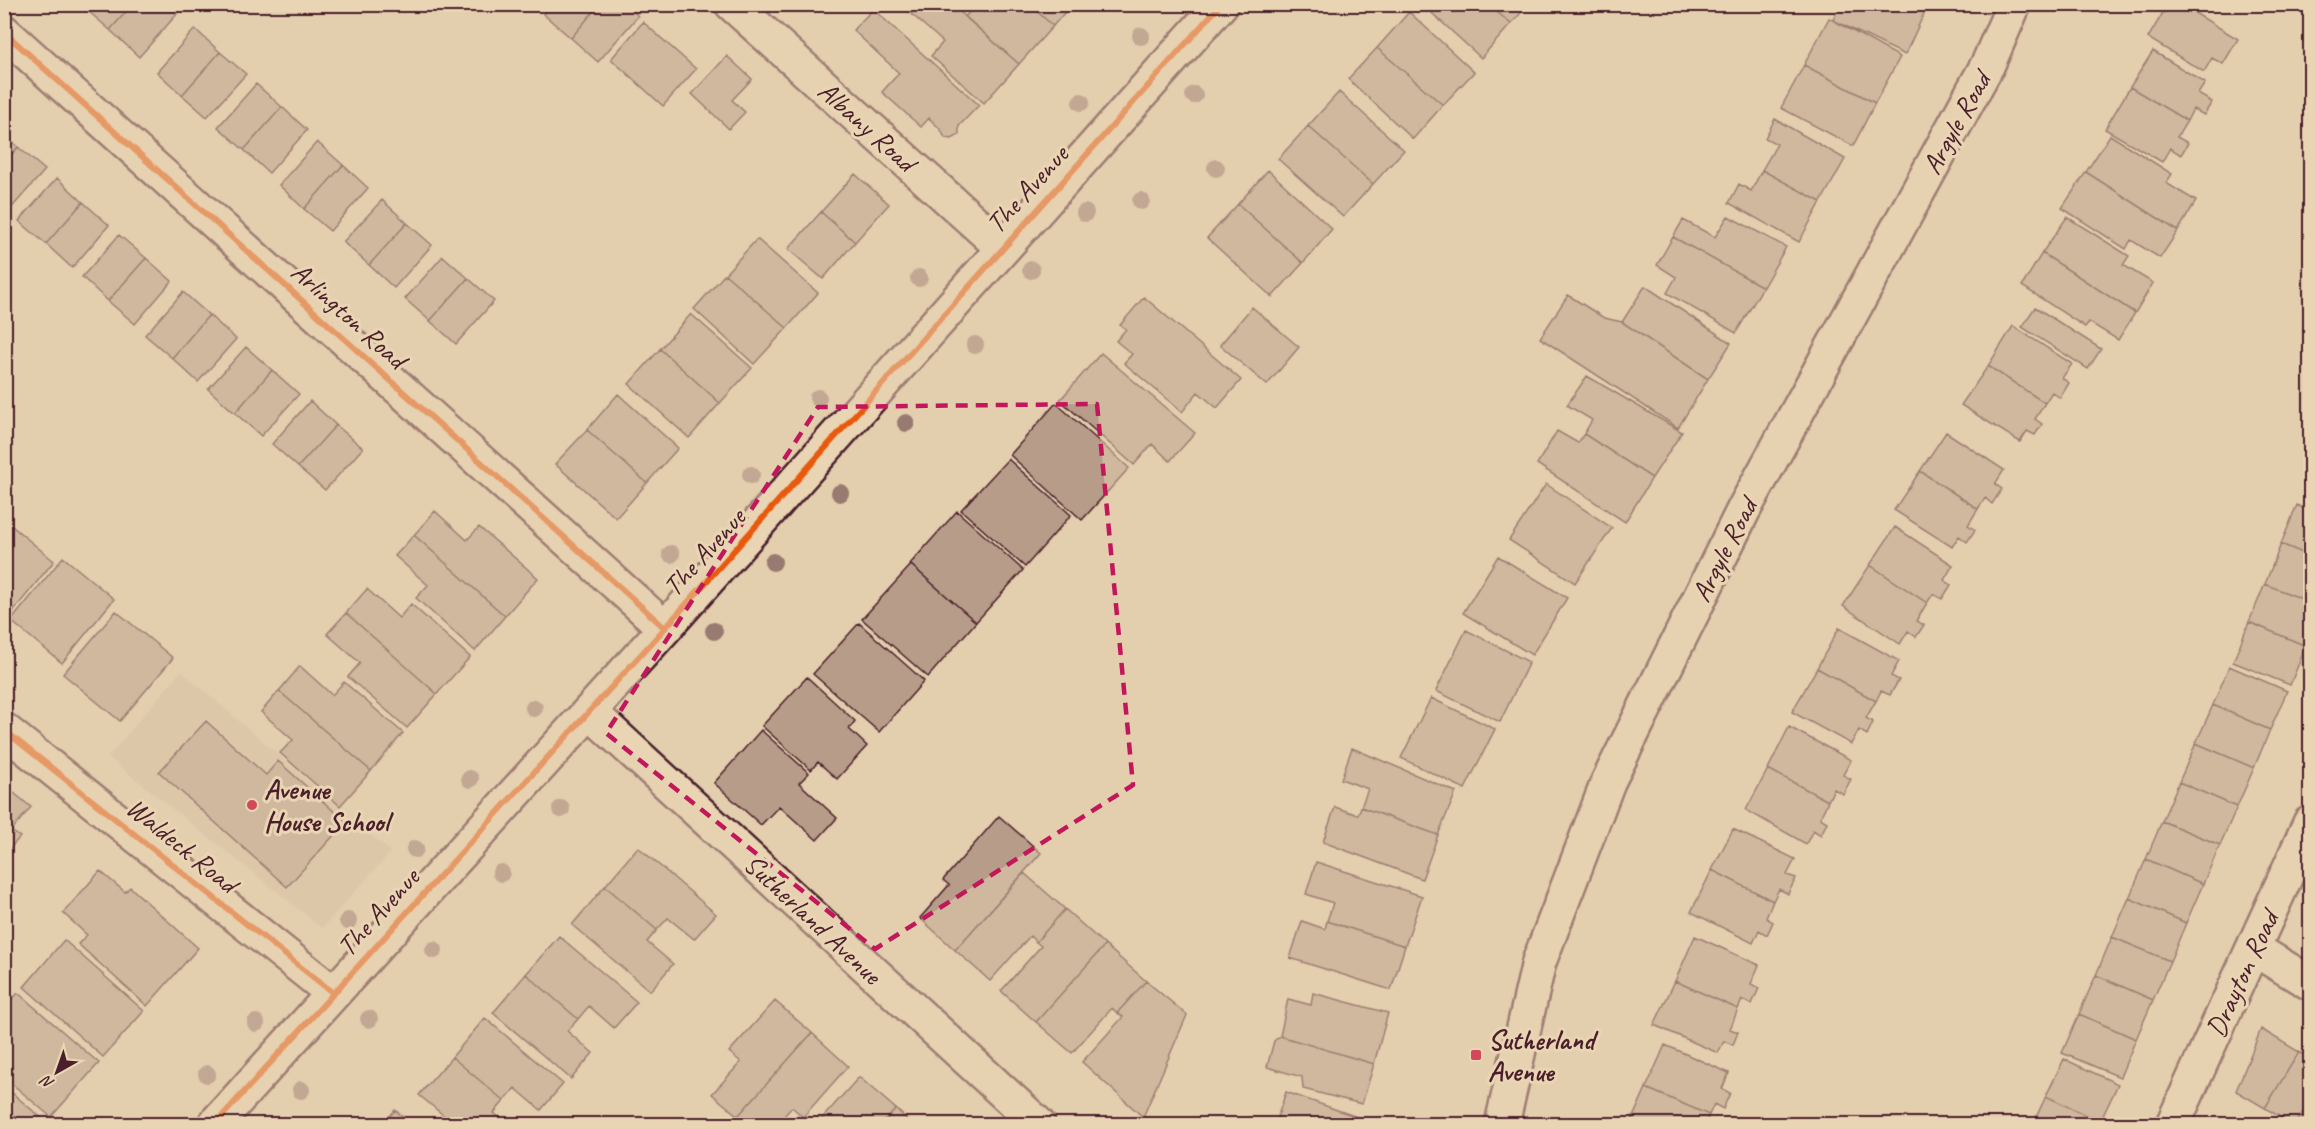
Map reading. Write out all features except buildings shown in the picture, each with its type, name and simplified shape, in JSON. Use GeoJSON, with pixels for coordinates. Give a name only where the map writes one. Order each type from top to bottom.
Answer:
{"type":"FeatureCollection","features":[{"type":"Feature","properties":{"kind":"street","name":"Albany Road"},"geometry":{"type":"LineString","coordinates":[[732,4],[1003,248]]}},
{"type":"Feature","properties":{"kind":"street","name":"The Avenue"},"geometry":{"type":"LineString","coordinates":[[215,1125],[590,712],[1221,4]]}},
{"type":"Feature","properties":{"kind":"street","name":"Argyle Road"},"geometry":{"type":"LineString","coordinates":[[1502,1125],[1539,962],[1608,782],[1744,509],[1988,64],[2014,4]]}},
{"type":"Feature","properties":{"kind":"street","name":"Arlington Road"},"geometry":{"type":"LineString","coordinates":[[4,32],[665,628]]}},
{"type":"Feature","properties":{"kind":"street","name":"Sutherland Avenue"},"geometry":{"type":"LineString","coordinates":[[590,712],[1038,1125]]}},
{"type":"Feature","properties":{"kind":"street","name":"Waldeck Road"},"geometry":{"type":"LineString","coordinates":[[4,730],[333,993]]}},
{"type":"Feature","properties":{"kind":"street","name":"Drayton Road"},"geometry":{"type":"LineString","coordinates":[[2173,1125],[2310,823]]}},
{"type":"Feature","properties":{"kind":"street"},"geometry":{"type":"LineString","coordinates":[[2254,949],[2310,983]]}},
{"type":"Feature","properties":{"kind":"highlighted area"},"geometry":{"type":"Polygon","coordinates":[[[1097,404],[1133,785],[875,949],[606,733],[818,407],[1097,404]]]}},
{"type":"Feature","properties":{"kind":"shaded area","name":"Avenue House School"},"geometry":{"type":"Polygon","coordinates":[[[181,671],[391,852],[322,928],[108,757],[181,671]]]}},
{"type":"Feature","properties":{"kind":"cycle path"},"geometry":{"type":"LineString","coordinates":[[215,1124],[665,628],[1221,4]]}},
{"type":"Feature","properties":{"kind":"cycle path"},"geometry":{"type":"LineString","coordinates":[[4,32],[665,628]]}},
{"type":"Feature","properties":{"kind":"cycle path"},"geometry":{"type":"LineString","coordinates":[[4,730],[333,993]]}},
{"type":"Feature","properties":{"kind":"place","name":"Avenue House School"},"geometry":{"type":"Point","coordinates":[252,805]}},
{"type":"Feature","properties":{"kind":"place","name":"Sutherland Avenue"},"geometry":{"type":"Point","coordinates":[1476,1055]}}]}
